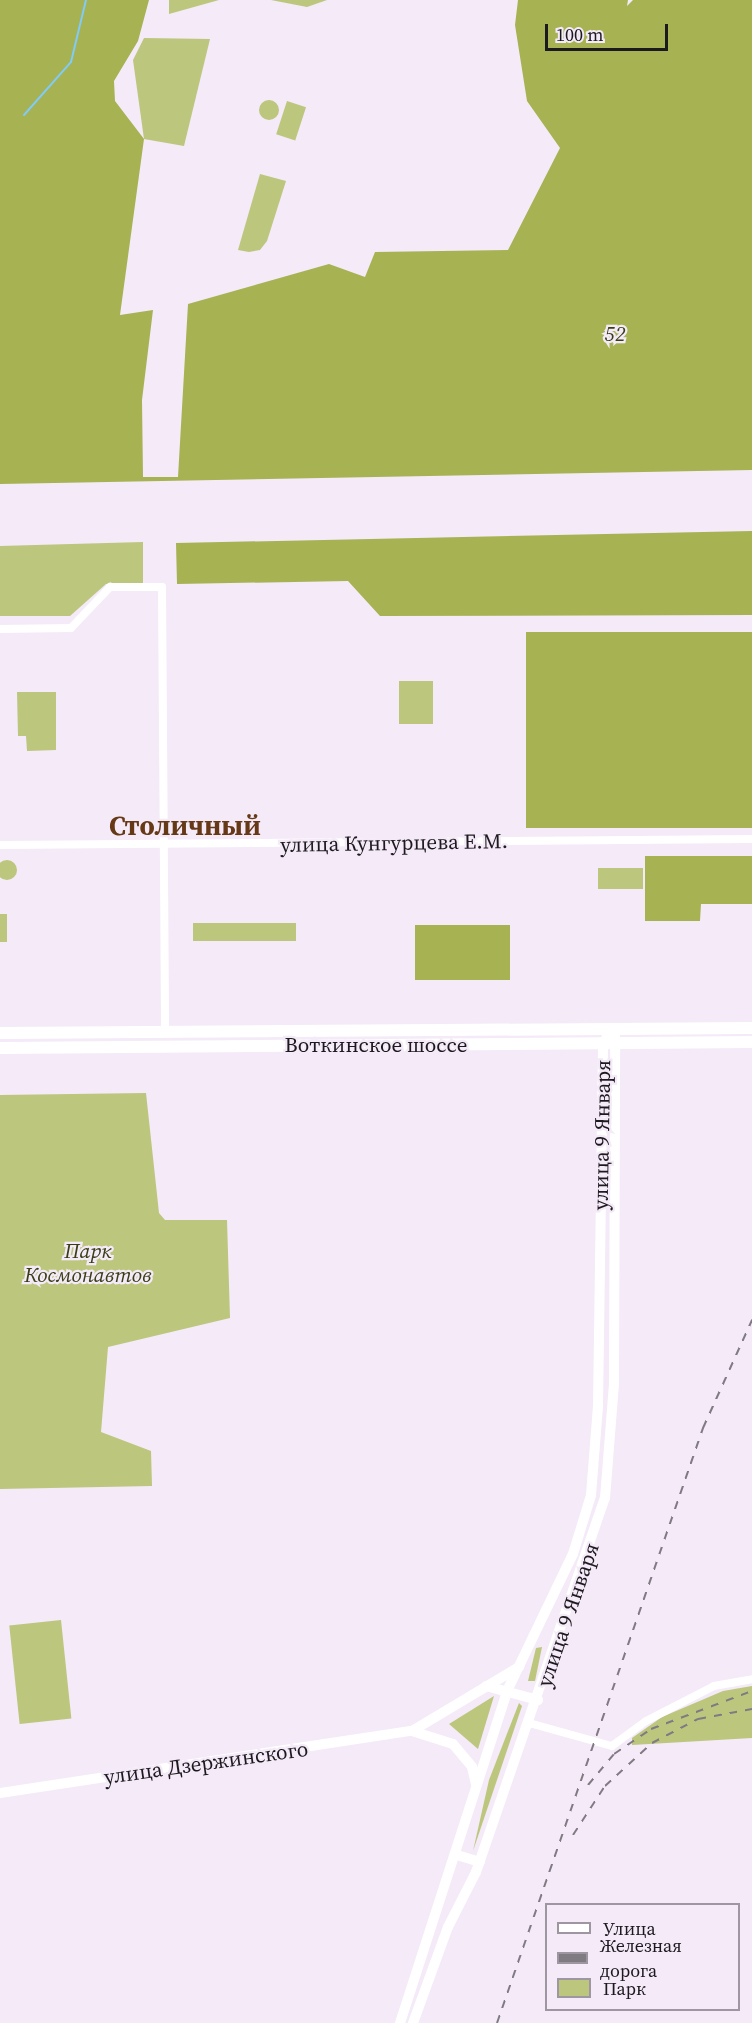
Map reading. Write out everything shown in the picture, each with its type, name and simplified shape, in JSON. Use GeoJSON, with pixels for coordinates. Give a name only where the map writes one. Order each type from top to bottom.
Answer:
{"type":"FeatureCollection","features":[{"type":"Feature","properties":{"kind":"main road","name":"Воткинское шоссе"},"geometry":{"type":"LineString","coordinates":[[0,1033],[752,1028]]}},
{"type":"Feature","properties":{"kind":"main road","name":"улица 9 Января"},"geometry":{"type":"LineString","coordinates":[[413,2023],[480,1862],[538,1700],[605,1498],[614,1383],[618,1044],[611,1029]]}},
{"type":"Feature","properties":{"kind":"main road","name":"улица 9 Января"},"geometry":{"type":"LineString","coordinates":[[400,2023],[457,1855],[507,1691],[584,1526],[594,1470],[599,1382],[603,1044],[611,1029]]}},
{"type":"Feature","properties":{"kind":"main road","name":"Воткинское шоссе"},"geometry":{"type":"LineString","coordinates":[[0,1048],[752,1042]]}},
{"type":"Feature","properties":{"kind":"main road"},"geometry":{"type":"LineString","coordinates":[[599,1382],[614,1383]]}},
{"type":"Feature","properties":{"kind":"main road","name":"улица Дзержинского"},"geometry":{"type":"LineString","coordinates":[[0,1793],[412,1731],[519,1667]]}},
{"type":"Feature","properties":{"kind":"main road"},"geometry":{"type":"LineString","coordinates":[[486,1686],[538,1700]]}},
{"type":"Feature","properties":{"kind":"main road","name":"улица Дзержинского"},"geometry":{"type":"LineString","coordinates":[[412,1731],[453,1744],[472,1767],[476,1793]]}},
{"type":"Feature","properties":{"kind":"main road"},"geometry":{"type":"LineString","coordinates":[[457,1855],[480,1862]]}},
{"type":"Feature","properties":{"kind":"street"},"geometry":{"type":"LineString","coordinates":[[0,629],[72,628],[110,587],[162,587],[165,1032]]}},
{"type":"Feature","properties":{"kind":"street","name":"улица Кунгурцева Е.М."},"geometry":{"type":"LineString","coordinates":[[0,845],[752,839]]}},
{"type":"Feature","properties":{"kind":"street"},"geometry":{"type":"LineString","coordinates":[[529,1723],[612,1746],[646,1720],[714,1686],[752,1679]]}},
{"type":"Feature","properties":{"kind":"green space","name":"52"},"geometry":{"type":"Polygon","coordinates":[[[0,0],[149,0],[138,41],[114,81],[115,101],[144,139],[120,315],[153,310],[142,400],[143,477],[178,477],[188,304],[329,264],[365,277],[375,252],[508,250],[560,148],[527,101],[515,25],[518,0],[628,0],[627,6],[633,0],[752,0],[752,470],[0,484],[0,0]]]}},
{"type":"Feature","properties":{"kind":"green space"},"geometry":{"type":"Polygon","coordinates":[[[169,0],[219,0],[169,14],[169,0]]]}},
{"type":"Feature","properties":{"kind":"green space"},"geometry":{"type":"Polygon","coordinates":[[[271,0],[327,0],[307,7],[271,0]]]}},
{"type":"Feature","properties":{"kind":"green space"},"geometry":{"type":"Polygon","coordinates":[[[144,38],[210,39],[184,146],[144,139],[133,60],[144,38]]]}},
{"type":"Feature","properties":{"kind":"green space"},"geometry":{"type":"Polygon","coordinates":[[[269,100],[276,103],[279,110],[276,117],[269,120],[262,117],[259,110],[262,103],[269,100]]]}},
{"type":"Feature","properties":{"kind":"green space"},"geometry":{"type":"Polygon","coordinates":[[[287,101],[306,107],[295,140],[276,134],[287,101]]]}},
{"type":"Feature","properties":{"kind":"green space"},"geometry":{"type":"Polygon","coordinates":[[[260,174],[286,181],[267,241],[260,250],[249,252],[238,250],[260,174]]]}},
{"type":"Feature","properties":{"kind":"green space"},"geometry":{"type":"Polygon","coordinates":[[[752,531],[752,615],[380,616],[348,581],[177,584],[176,543],[752,531]]]}},
{"type":"Feature","properties":{"kind":"green space"},"geometry":{"type":"Polygon","coordinates":[[[143,542],[143,584],[106,584],[70,616],[0,616],[0,546],[143,542]]]}},
{"type":"Feature","properties":{"kind":"green space"},"geometry":{"type":"Polygon","coordinates":[[[526,632],[752,632],[752,828],[526,828],[526,632]]]}},
{"type":"Feature","properties":{"kind":"green space"},"geometry":{"type":"Polygon","coordinates":[[[399,681],[433,681],[433,724],[399,724],[399,681]]]}},
{"type":"Feature","properties":{"kind":"green space"},"geometry":{"type":"Polygon","coordinates":[[[17,692],[56,692],[56,750],[27,751],[26,736],[18,736],[17,692]]]}},
{"type":"Feature","properties":{"kind":"green space"},"geometry":{"type":"Polygon","coordinates":[[[645,856],[752,856],[752,904],[701,904],[700,921],[645,921],[645,856]]]}},
{"type":"Feature","properties":{"kind":"green space"},"geometry":{"type":"Polygon","coordinates":[[[3,861],[11,861],[16,866],[16,874],[11,879],[3,879],[-1,876],[-1,864],[3,861]]]}},
{"type":"Feature","properties":{"kind":"green space"},"geometry":{"type":"Polygon","coordinates":[[[598,868],[643,868],[643,889],[598,889],[598,868]]]}},
{"type":"Feature","properties":{"kind":"green space"},"geometry":{"type":"Polygon","coordinates":[[[0,914],[7,914],[7,942],[0,942],[0,914]]]}},
{"type":"Feature","properties":{"kind":"green space"},"geometry":{"type":"Polygon","coordinates":[[[193,923],[296,923],[296,941],[193,941],[193,923]]]}},
{"type":"Feature","properties":{"kind":"green space"},"geometry":{"type":"Polygon","coordinates":[[[415,925],[510,925],[510,980],[415,980],[415,925]]]}},
{"type":"Feature","properties":{"kind":"green space","name":"Парк Космонавтов"},"geometry":{"type":"Polygon","coordinates":[[[146,1093],[159,1213],[165,1220],[227,1220],[230,1318],[108,1347],[101,1432],[151,1451],[152,1486],[0,1489],[0,1095],[146,1093]]]}},
{"type":"Feature","properties":{"kind":"green space"},"geometry":{"type":"Polygon","coordinates":[[[61,1620],[71,1718],[20,1724],[9,1625],[61,1620]]]}},
{"type":"Feature","properties":{"kind":"green space"},"geometry":{"type":"Polygon","coordinates":[[[542,1647],[535,1681],[528,1681],[536,1648],[542,1647]]]}},
{"type":"Feature","properties":{"kind":"green space"},"geometry":{"type":"Polygon","coordinates":[[[752,1686],[752,1738],[632,1745],[632,1738],[662,1717],[723,1691],[752,1686]]]}},
{"type":"Feature","properties":{"kind":"green space"},"geometry":{"type":"Polygon","coordinates":[[[494,1696],[478,1749],[449,1724],[494,1696]]]}},
{"type":"Feature","properties":{"kind":"green space"},"geometry":{"type":"Polygon","coordinates":[[[519,1703],[522,1706],[473,1851],[489,1780],[519,1703]]]}},
{"type":"Feature","properties":{"kind":"waterway"},"geometry":{"type":"LineString","coordinates":[[24,115],[71,62],[86,0]]}},
{"type":"Feature","properties":{"kind":"railway"},"geometry":{"type":"LineString","coordinates":[[497,2023],[703,1428],[752,1320]]}},
{"type":"Feature","properties":{"kind":"railway"},"geometry":{"type":"LineString","coordinates":[[588,1785],[614,1754],[651,1729],[752,1691]]}},
{"type":"Feature","properties":{"kind":"railway"},"geometry":{"type":"LineString","coordinates":[[573,1835],[605,1786],[652,1743],[698,1719],[752,1709]]}},
{"type":"Feature","properties":{"kind":"district","name":"Столичный"},"geometry":{"type":"Point","coordinates":[185,826]}}]}
